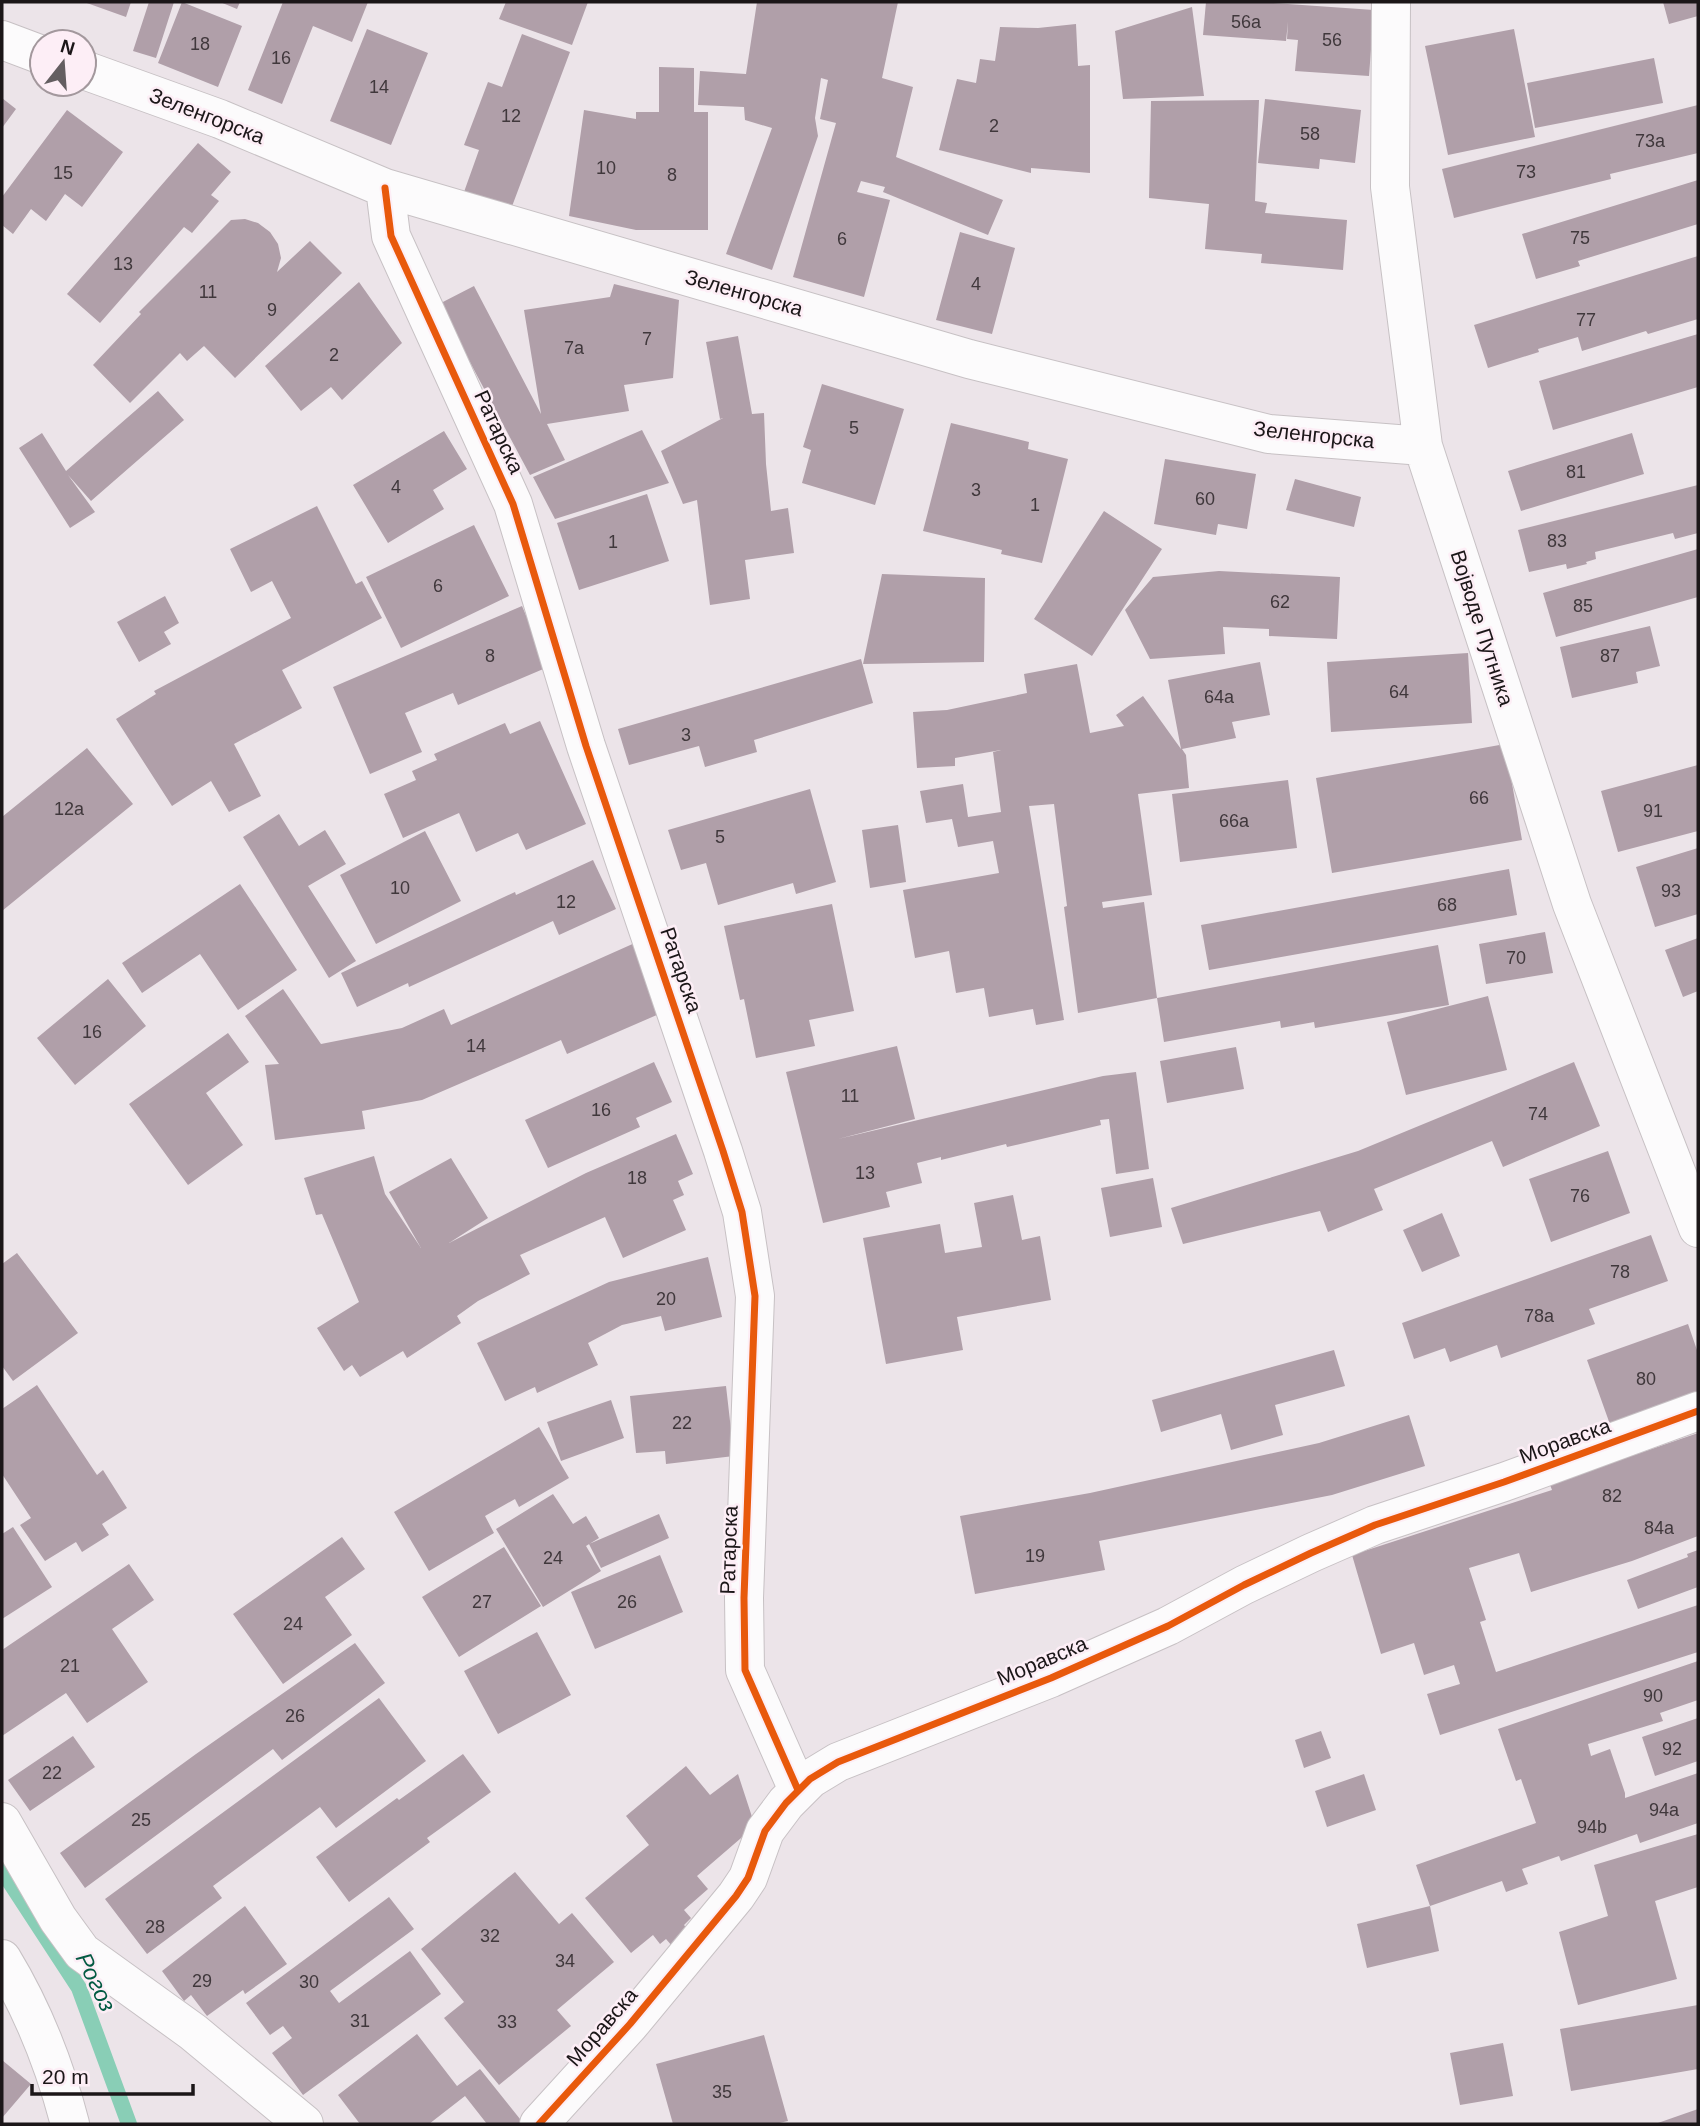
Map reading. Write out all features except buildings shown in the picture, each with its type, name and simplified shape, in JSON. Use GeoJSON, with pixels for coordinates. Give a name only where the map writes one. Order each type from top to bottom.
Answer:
{"type":"FeatureCollection","features":[{"type":"Feature","properties":{"kind":"street","name":"Војводе Путника"},"geometry":{"type":"LineString","coordinates":[[1391,2],[1390,187],[1423,446],[1572,904],[1698,1228]]}},
{"type":"Feature","properties":{"kind":"street"},"geometry":{"type":"LineString","coordinates":[[2,40],[28,50]]}},
{"type":"Feature","properties":{"kind":"street","name":"Зеленгорска"},"geometry":{"type":"LineString","coordinates":[[98,75],[220,119],[385,188],[970,359],[1269,434],[1423,446]]}},
{"type":"Feature","properties":{"kind":"street","name":"Ратарска"},"geometry":{"type":"LineString","coordinates":[[385,188],[391,236],[513,504],[586,746],[742,1212],[755,1296],[744,1598],[746,1670],[798,1790]]}},
{"type":"Feature","properties":{"kind":"street","name":"Моравска"},"geometry":{"type":"LineString","coordinates":[[539,2124],[630,2024],[736,1896],[748,1878],[765,1831],[798,1790],[838,1762],[1051,1678],[1168,1626],[1244,1585],[1364,1530],[1698,1411]]}},
{"type":"Feature","properties":{"kind":"street"},"geometry":{"type":"LineString","coordinates":[[2,1822],[58,1919],[82,1952],[193,2032],[304,2124]]}},
{"type":"Feature","properties":{"kind":"street"},"geometry":{"type":"LineString","coordinates":[[2,1959],[21,1991],[58,2078],[70,2124]]}},
{"type":"Feature","properties":{"kind":"waterway","name":"Рогоз"},"geometry":{"type":"LineString","coordinates":[[2,1870],[79,1988],[129,2124]]}},
{"type":"Feature","properties":{"kind":"cycle path"},"geometry":{"type":"LineString","coordinates":[[385,188],[391,236],[513,504],[586,746],[742,1212],[755,1296],[744,1598],[745,1670],[798,1790]]}},
{"type":"Feature","properties":{"kind":"cycle path"},"geometry":{"type":"LineString","coordinates":[[539,2124],[630,2024],[736,1896],[748,1878],[765,1831],[786,1803],[810,1779],[838,1762],[1051,1678],[1168,1626],[1244,1585],[1375,1525],[1504,1482],[1698,1411]]}}]}
